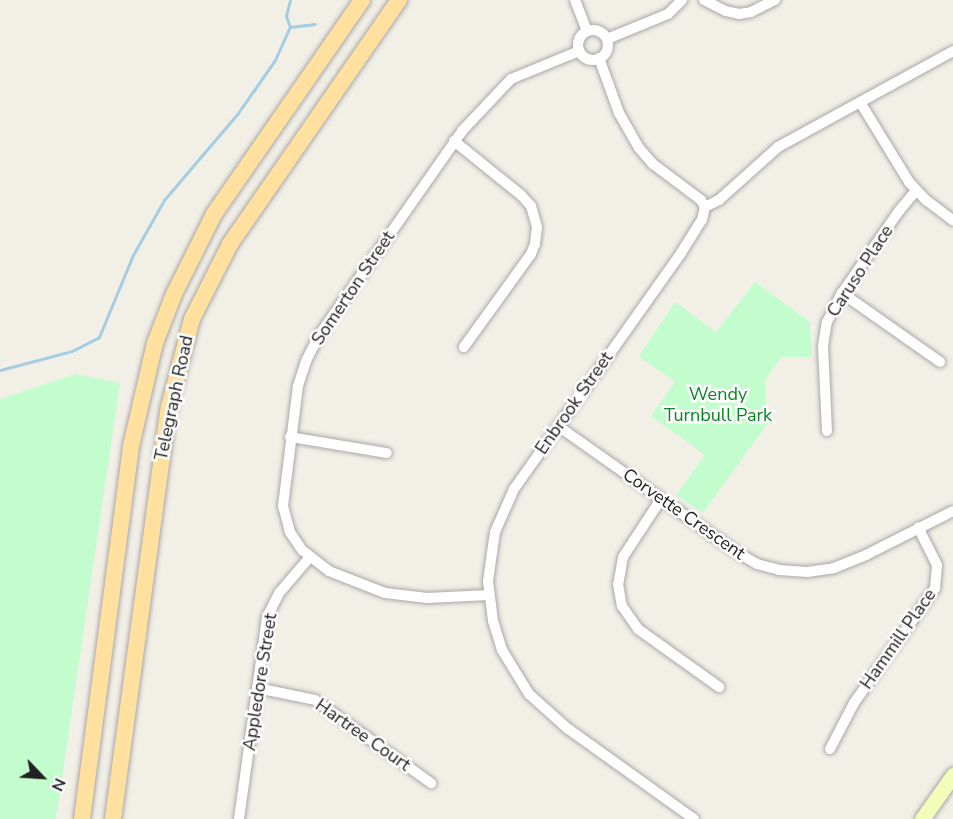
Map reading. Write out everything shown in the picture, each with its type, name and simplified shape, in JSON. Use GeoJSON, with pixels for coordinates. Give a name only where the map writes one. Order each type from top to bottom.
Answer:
{"type":"FeatureCollection","features":[{"type":"Feature","properties":{"kind":"main road","name":"Telegraph Road"},"geometry":{"type":"LineString","coordinates":[[82,819],[131,446],[155,343],[182,276],[214,214],[362,0]]}},
{"type":"Feature","properties":{"kind":"main road","name":"Telegraph Road"},"geometry":{"type":"LineString","coordinates":[[113,819],[167,417],[179,358],[192,319],[230,244],[399,0]]}},
{"type":"Feature","properties":{"kind":"street"},"geometry":{"type":"LineString","coordinates":[[575,0],[587,32]]}},
{"type":"Feature","properties":{"kind":"street"},"geometry":{"type":"LineString","coordinates":[[607,39],[668,14],[682,0]]}},
{"type":"Feature","properties":{"kind":"street"},"geometry":{"type":"LineString","coordinates":[[704,0],[726,11],[739,14],[752,12],[775,0]]}},
{"type":"Feature","properties":{"kind":"street"},"geometry":{"type":"LineString","coordinates":[[596,30],[607,39],[606,53],[599,58],[585,58],[579,51],[580,38],[587,32],[596,30]]}},
{"type":"Feature","properties":{"kind":"street","name":"Somerton Street"},"geometry":{"type":"LineString","coordinates":[[489,595],[427,598],[385,593],[342,577],[310,557],[290,532],[283,506],[298,386],[313,346],[454,141],[511,79],[579,51]]}},
{"type":"Feature","properties":{"kind":"street"},"geometry":{"type":"LineString","coordinates":[[599,58],[622,120],[639,148],[653,164],[701,200],[705,207],[719,200],[778,147],[953,51]]}},
{"type":"Feature","properties":{"kind":"street"},"geometry":{"type":"LineString","coordinates":[[860,102],[895,162],[916,191],[953,220]]}},
{"type":"Feature","properties":{"kind":"street"},"geometry":{"type":"LineString","coordinates":[[454,141],[521,195],[531,206],[537,227],[536,240],[531,254],[464,347]]}},
{"type":"Feature","properties":{"kind":"street","name":"Caruso Place"},"geometry":{"type":"LineString","coordinates":[[827,431],[824,334],[831,312],[842,292],[899,211],[916,191]]}},
{"type":"Feature","properties":{"kind":"street","name":"Enbrook Street"},"geometry":{"type":"LineString","coordinates":[[694,819],[567,728],[535,700],[519,680],[502,650],[489,595],[489,565],[499,519],[524,474],[681,253],[702,220],[705,207]]}},
{"type":"Feature","properties":{"kind":"street"},"geometry":{"type":"LineString","coordinates":[[842,292],[940,362]]}},
{"type":"Feature","properties":{"kind":"street","name":"Corvette Crescent"},"geometry":{"type":"LineString","coordinates":[[558,426],[747,558],[769,567],[793,572],[819,571],[849,563],[953,511]]}},
{"type":"Feature","properties":{"kind":"street"},"geometry":{"type":"LineString","coordinates":[[290,437],[387,453]]}},
{"type":"Feature","properties":{"kind":"street"},"geometry":{"type":"LineString","coordinates":[[661,499],[622,557],[618,584],[622,606],[638,629],[720,687]]}},
{"type":"Feature","properties":{"kind":"street","name":"Hammill Place"},"geometry":{"type":"LineString","coordinates":[[830,749],[854,703],[935,588],[937,565],[918,527]]}},
{"type":"Feature","properties":{"kind":"street","name":"Appledore Street"},"geometry":{"type":"LineString","coordinates":[[239,819],[270,608],[280,592],[310,557]]}},
{"type":"Feature","properties":{"kind":"street","name":"Hartree Court"},"geometry":{"type":"LineString","coordinates":[[257,688],[315,700],[431,783]]}},
{"type":"Feature","properties":{"kind":"street"},"geometry":{"type":"LineString","coordinates":[[922,819],[953,775]]}},
{"type":"Feature","properties":{"kind":"green space","name":"Wendy Turnbull Park"},"geometry":{"type":"Polygon","coordinates":[[[755,282],[810,322],[812,357],[781,357],[765,381],[768,423],[703,513],[676,495],[705,455],[651,416],[675,382],[639,356],[675,302],[716,332],[755,282]]]}},
{"type":"Feature","properties":{"kind":"green space"},"geometry":{"type":"Polygon","coordinates":[[[75,374],[120,383],[56,819],[0,819],[0,399],[75,374]]]}},
{"type":"Feature","properties":{"kind":"waterway"},"geometry":{"type":"LineString","coordinates":[[0,370],[72,351],[99,337],[133,255],[164,200],[238,113],[275,60],[290,27],[286,16],[290,0]]}},
{"type":"Feature","properties":{"kind":"waterway"},"geometry":{"type":"LineString","coordinates":[[290,27],[315,24]]}}]}
